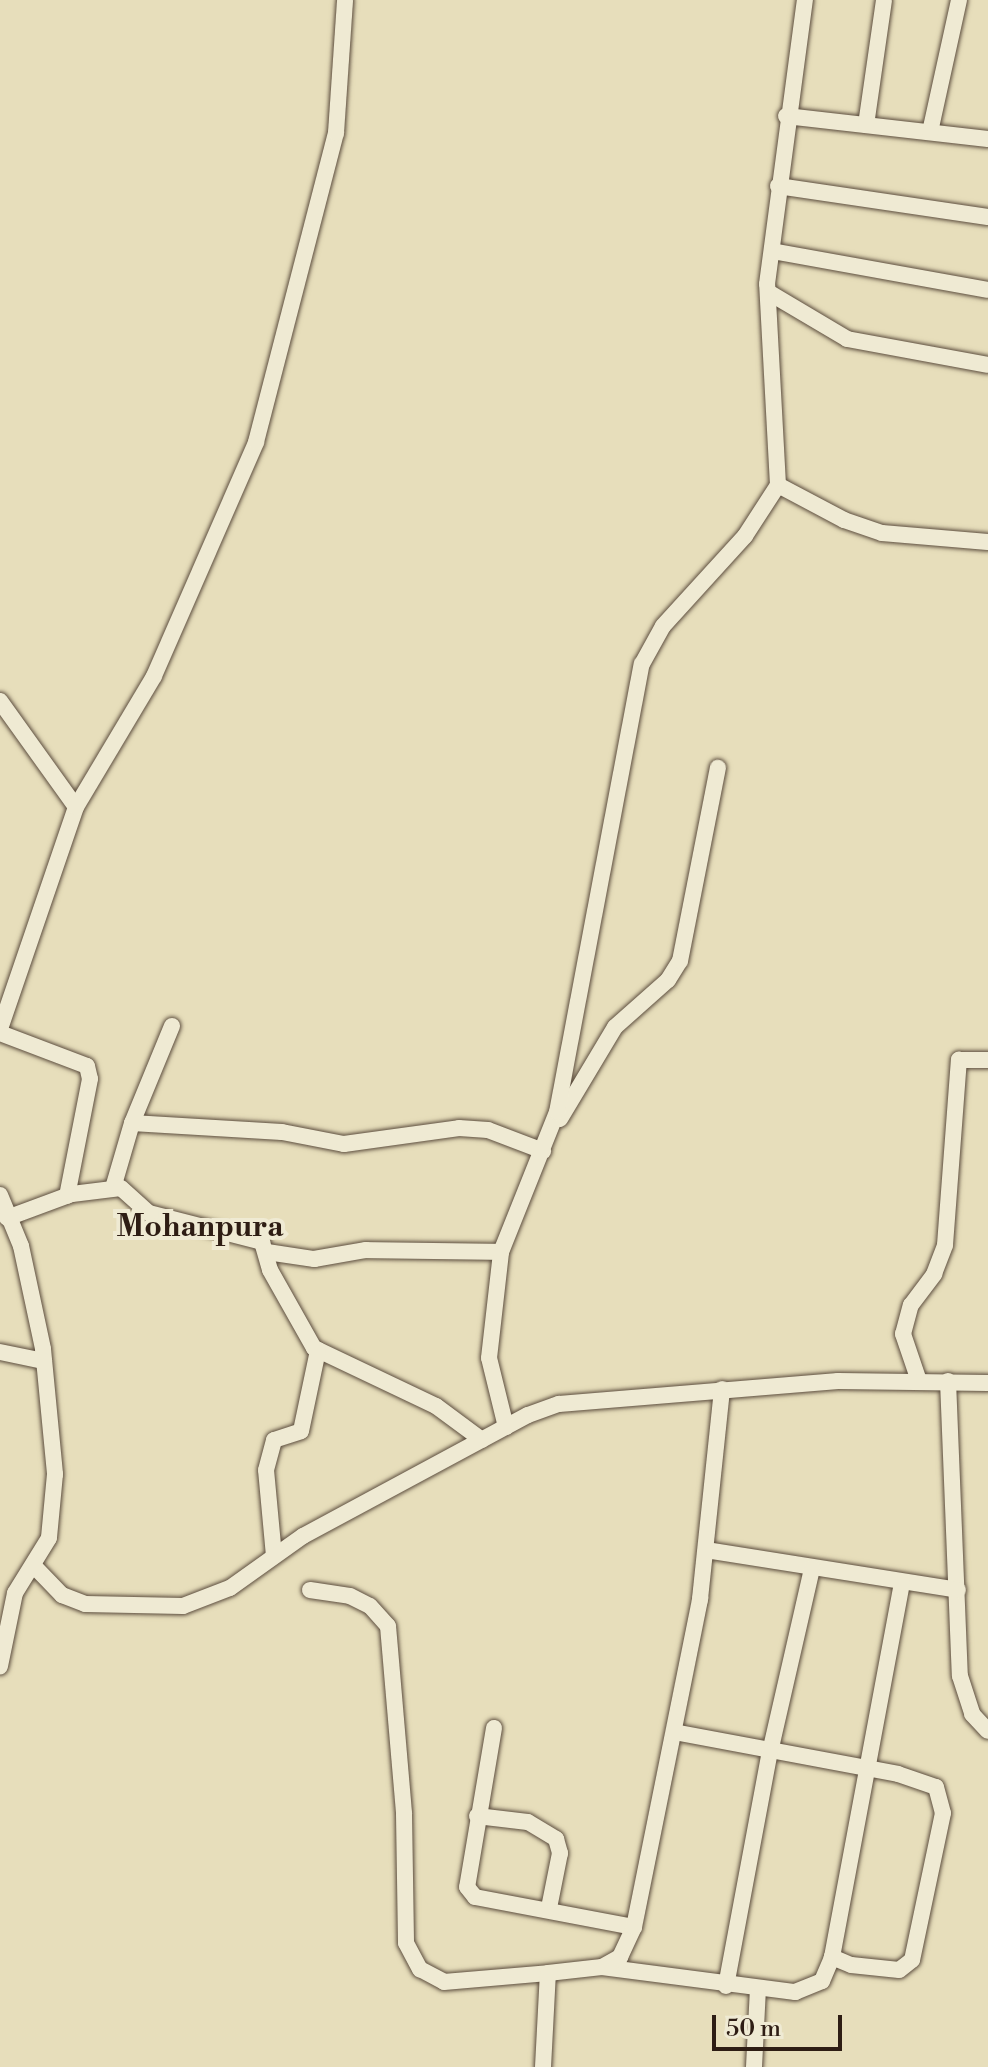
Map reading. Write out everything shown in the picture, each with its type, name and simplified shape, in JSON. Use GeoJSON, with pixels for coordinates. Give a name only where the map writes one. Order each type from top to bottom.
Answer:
{"type":"FeatureCollection","features":[{"type":"Feature","properties":{"kind":"street"},"geometry":{"type":"LineString","coordinates":[[67,1196],[70,1159],[90,1079],[87,1066],[0,1031],[76,807],[154,676],[256,442],[336,133],[345,0]]}},
{"type":"Feature","properties":{"kind":"street"},"geometry":{"type":"LineString","coordinates":[[546,1143],[642,664],[663,626],[745,536],[778,485],[768,292],[786,116],[805,0]]}},
{"type":"Feature","properties":{"kind":"street"},"geometry":{"type":"LineString","coordinates":[[866,125],[884,0]]}},
{"type":"Feature","properties":{"kind":"street"},"geometry":{"type":"LineString","coordinates":[[930,132],[959,0]]}},
{"type":"Feature","properties":{"kind":"street"},"geometry":{"type":"LineString","coordinates":[[786,116],[988,139]]}},
{"type":"Feature","properties":{"kind":"street"},"geometry":{"type":"LineString","coordinates":[[778,186],[988,217]]}},
{"type":"Feature","properties":{"kind":"street"},"geometry":{"type":"LineString","coordinates":[[772,251],[988,290]]}},
{"type":"Feature","properties":{"kind":"street"},"geometry":{"type":"LineString","coordinates":[[768,292],[847,339],[988,365]]}},
{"type":"Feature","properties":{"kind":"street"},"geometry":{"type":"LineString","coordinates":[[778,485],[844,520],[882,533],[988,542]]}},
{"type":"Feature","properties":{"kind":"street"},"geometry":{"type":"LineString","coordinates":[[0,701],[76,807]]}},
{"type":"Feature","properties":{"kind":"street"},"geometry":{"type":"LineString","coordinates":[[506,1427],[489,1358],[501,1252],[546,1143],[615,1027],[668,980],[680,961],[718,768]]}},
{"type":"Feature","properties":{"kind":"street"},"geometry":{"type":"LineString","coordinates":[[113,1188],[132,1123],[172,1026]]}},
{"type":"Feature","properties":{"kind":"street"},"geometry":{"type":"LineString","coordinates":[[919,1381],[903,1334],[911,1305],[934,1274],[945,1245],[959,1060],[988,1060]]}},
{"type":"Feature","properties":{"kind":"street"},"geometry":{"type":"LineString","coordinates":[[132,1123],[282,1132],[344,1144],[459,1128],[488,1130],[546,1143]]}},
{"type":"Feature","properties":{"kind":"street"},"geometry":{"type":"LineString","coordinates":[[4,1217],[67,1196],[113,1188],[129,1193],[149,1213],[262,1242],[270,1270],[318,1350],[436,1406],[482,1440]]}},
{"type":"Feature","properties":{"kind":"street"},"geometry":{"type":"LineString","coordinates":[[0,1195],[4,1217],[21,1246],[44,1361],[54,1519],[6,1620],[0,1666]]}},
{"type":"Feature","properties":{"kind":"street"},"geometry":{"type":"LineString","coordinates":[[267,1252],[314,1259],[366,1250],[501,1252]]}},
{"type":"Feature","properties":{"kind":"street"},"geometry":{"type":"LineString","coordinates":[[274,1556],[266,1470],[274,1440],[301,1431],[318,1350]]}},
{"type":"Feature","properties":{"kind":"street"},"geometry":{"type":"LineString","coordinates":[[0,1352],[44,1361]]}},
{"type":"Feature","properties":{"kind":"street"},"geometry":{"type":"LineString","coordinates":[[33,1565],[62,1595],[85,1604],[155,1609],[206,1600],[274,1556],[506,1427],[585,1398],[919,1381],[988,1383]]}},
{"type":"Feature","properties":{"kind":"street"},"geometry":{"type":"LineString","coordinates":[[948,1381],[960,1676],[972,1714],[988,1731]]}},
{"type":"Feature","properties":{"kind":"street"},"geometry":{"type":"LineString","coordinates":[[602,1967],[620,1957],[634,1927],[674,1732],[706,1550],[722,1389]]}},
{"type":"Feature","properties":{"kind":"street"},"geometry":{"type":"LineString","coordinates":[[706,1550],[958,1590]]}},
{"type":"Feature","properties":{"kind":"street"},"geometry":{"type":"LineString","coordinates":[[726,1986],[770,1752],[812,1568]]}},
{"type":"Feature","properties":{"kind":"street"},"geometry":{"type":"LineString","coordinates":[[310,1590],[350,1596],[370,1606],[388,1626],[404,1814],[406,1943],[420,1969],[444,1982],[602,1967],[726,1986],[811,1989],[822,1981],[832,1957],[902,1583]]}},
{"type":"Feature","properties":{"kind":"street"},"geometry":{"type":"LineString","coordinates":[[494,1728],[467,1887],[475,1897],[549,1908],[634,1927]]}},
{"type":"Feature","properties":{"kind":"street"},"geometry":{"type":"LineString","coordinates":[[674,1732],[867,1769],[936,1787],[943,1813],[912,1960],[899,1970],[851,1965],[832,1957]]}},
{"type":"Feature","properties":{"kind":"street"},"geometry":{"type":"LineString","coordinates":[[477,1816],[528,1822],[556,1839],[560,1853],[549,1908]]}},
{"type":"Feature","properties":{"kind":"street"},"geometry":{"type":"LineString","coordinates":[[543,2067],[548,1973]]}},
{"type":"Feature","properties":{"kind":"street"},"geometry":{"type":"LineString","coordinates":[[754,2067],[758,1989]]}},
{"type":"Feature","properties":{"kind":"district","name":"Mohanpura"},"geometry":{"type":"Point","coordinates":[200,1227]}}]}
